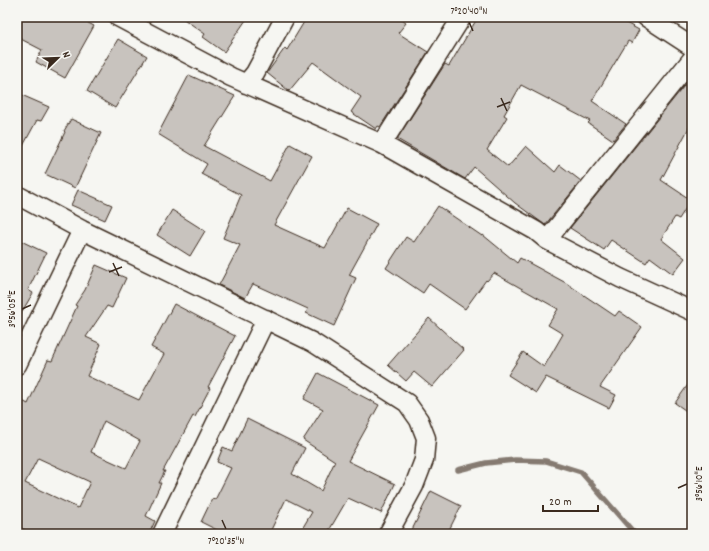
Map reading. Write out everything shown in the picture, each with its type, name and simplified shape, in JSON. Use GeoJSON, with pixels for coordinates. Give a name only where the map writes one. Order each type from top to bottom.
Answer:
{"type":"FeatureCollection","features":[{"type":"Feature","properties":{"kind":"street"},"geometry":{"type":"LineString","coordinates":[[118,17],[246,84],[382,144],[536,231],[547,240],[620,278],[692,311]]}},
{"type":"Feature","properties":{"kind":"street"},"geometry":{"type":"LineString","coordinates":[[246,84],[255,73],[285,17]]}},
{"type":"Feature","properties":{"kind":"street"},"geometry":{"type":"LineString","coordinates":[[382,144],[462,17]]}},
{"type":"Feature","properties":{"kind":"street"},"geometry":{"type":"LineString","coordinates":[[646,17],[692,47]]}},
{"type":"Feature","properties":{"kind":"street"},"geometry":{"type":"LineString","coordinates":[[547,240],[692,59]]}},
{"type":"Feature","properties":{"kind":"street"},"geometry":{"type":"LineString","coordinates":[[17,195],[82,230],[312,342],[407,403],[419,420],[426,438],[424,460],[414,486],[388,534]]}},
{"type":"Feature","properties":{"kind":"street"},"geometry":{"type":"LineString","coordinates":[[17,365],[82,230]]}},
{"type":"Feature","properties":{"kind":"street"},"geometry":{"type":"LineString","coordinates":[[162,534],[266,319]]}},
{"type":"Feature","properties":{"kind":"building"},"geometry":{"type":"Polygon","coordinates":[[[17,17],[77,17],[94,26],[65,78],[36,62],[42,50],[17,37],[17,17]]]}},
{"type":"Feature","properties":{"kind":"building"},"geometry":{"type":"Polygon","coordinates":[[[181,17],[248,17],[224,52],[203,37],[205,34],[181,17]]]}},
{"type":"Feature","properties":{"kind":"building"},"geometry":{"type":"Polygon","coordinates":[[[307,17],[398,17],[406,23],[398,33],[428,52],[380,127],[378,126],[376,129],[351,112],[361,97],[313,62],[289,91],[267,73],[285,48],[287,50],[307,17]]]}},
{"type":"Feature","properties":{"kind":"building"},"geometry":{"type":"Polygon","coordinates":[[[478,17],[615,17],[639,30],[632,43],[628,41],[592,101],[626,124],[613,140],[588,123],[590,121],[521,85],[504,115],[507,117],[487,150],[508,167],[526,146],[555,172],[560,165],[581,181],[545,225],[515,203],[474,167],[465,179],[397,139],[445,64],[449,66],[478,17]]]}},
{"type":"Feature","properties":{"kind":"building"},"geometry":{"type":"Polygon","coordinates":[[[118,39],[147,56],[115,108],[87,91],[118,39]]]}},
{"type":"Feature","properties":{"kind":"building"},"geometry":{"type":"Polygon","coordinates":[[[189,75],[235,96],[204,146],[270,181],[290,144],[312,156],[274,225],[325,248],[347,208],[377,224],[349,275],[356,278],[334,326],[306,313],[308,309],[253,284],[245,298],[219,285],[240,245],[223,238],[241,195],[201,174],[207,164],[158,134],[189,75]]]}},
{"type":"Feature","properties":{"kind":"building"},"geometry":{"type":"Polygon","coordinates":[[[692,76],[692,122],[661,180],[691,200],[679,219],[675,217],[661,239],[685,258],[673,274],[650,257],[646,263],[611,240],[604,250],[570,228],[692,76]]]}},
{"type":"Feature","properties":{"kind":"building"},"geometry":{"type":"Polygon","coordinates":[[[17,93],[49,107],[41,121],[37,120],[17,157],[17,93]]]}},
{"type":"Feature","properties":{"kind":"building"},"geometry":{"type":"Polygon","coordinates":[[[71,119],[101,133],[75,188],[45,174],[71,119]]]}},
{"type":"Feature","properties":{"kind":"building"},"geometry":{"type":"Polygon","coordinates":[[[78,190],[112,205],[105,220],[71,205],[78,190]]]}},
{"type":"Feature","properties":{"kind":"building"},"geometry":{"type":"Polygon","coordinates":[[[438,206],[482,236],[483,235],[517,263],[520,258],[566,283],[615,316],[619,311],[642,327],[600,387],[616,395],[609,408],[546,377],[536,393],[508,375],[523,352],[544,367],[563,334],[548,325],[558,309],[494,273],[487,281],[486,280],[465,309],[429,284],[423,293],[386,268],[406,237],[414,242],[438,206]]]}},
{"type":"Feature","properties":{"kind":"building"},"geometry":{"type":"Polygon","coordinates":[[[172,210],[205,231],[190,256],[157,235],[172,210]]]}},
{"type":"Feature","properties":{"kind":"building"},"geometry":{"type":"Polygon","coordinates":[[[17,239],[46,253],[28,290],[33,293],[17,320],[17,239]]]}},
{"type":"Feature","properties":{"kind":"building"},"geometry":{"type":"Polygon","coordinates":[[[96,265],[126,278],[112,308],[107,306],[86,337],[101,344],[87,376],[139,400],[164,354],[151,347],[174,304],[235,336],[208,387],[210,388],[195,417],[193,416],[163,471],[165,471],[159,483],[161,483],[146,516],[155,521],[149,534],[33,534],[17,526],[17,398],[28,404],[48,360],[52,361],[77,306],[75,305],[85,290],[96,265]],[[104,421],[91,452],[126,468],[140,441],[104,421]],[[38,458],[25,483],[78,508],[90,482],[38,458]]]}},
{"type":"Feature","properties":{"kind":"building"},"geometry":{"type":"Polygon","coordinates":[[[429,318],[464,350],[432,387],[414,372],[406,381],[388,365],[429,318]]]}},
{"type":"Feature","properties":{"kind":"building"},"geometry":{"type":"Polygon","coordinates":[[[318,373],[379,405],[348,461],[395,484],[381,513],[348,498],[327,534],[299,534],[312,512],[286,499],[269,534],[225,534],[201,522],[212,499],[215,500],[231,468],[217,462],[223,447],[232,451],[247,419],[305,448],[292,474],[321,491],[335,461],[303,440],[323,409],[304,399],[318,373]]]}},
{"type":"Feature","properties":{"kind":"building"},"geometry":{"type":"Polygon","coordinates":[[[692,379],[692,415],[675,403],[692,379]]]}},
{"type":"Feature","properties":{"kind":"building"},"geometry":{"type":"Polygon","coordinates":[[[431,491],[461,506],[447,534],[410,534],[431,491]]]}},
{"type":"Feature","properties":{"kind":"waterway"},"geometry":{"type":"LineString","coordinates":[[458,470],[486,463],[515,460],[546,461],[581,472],[635,534]]}}]}
